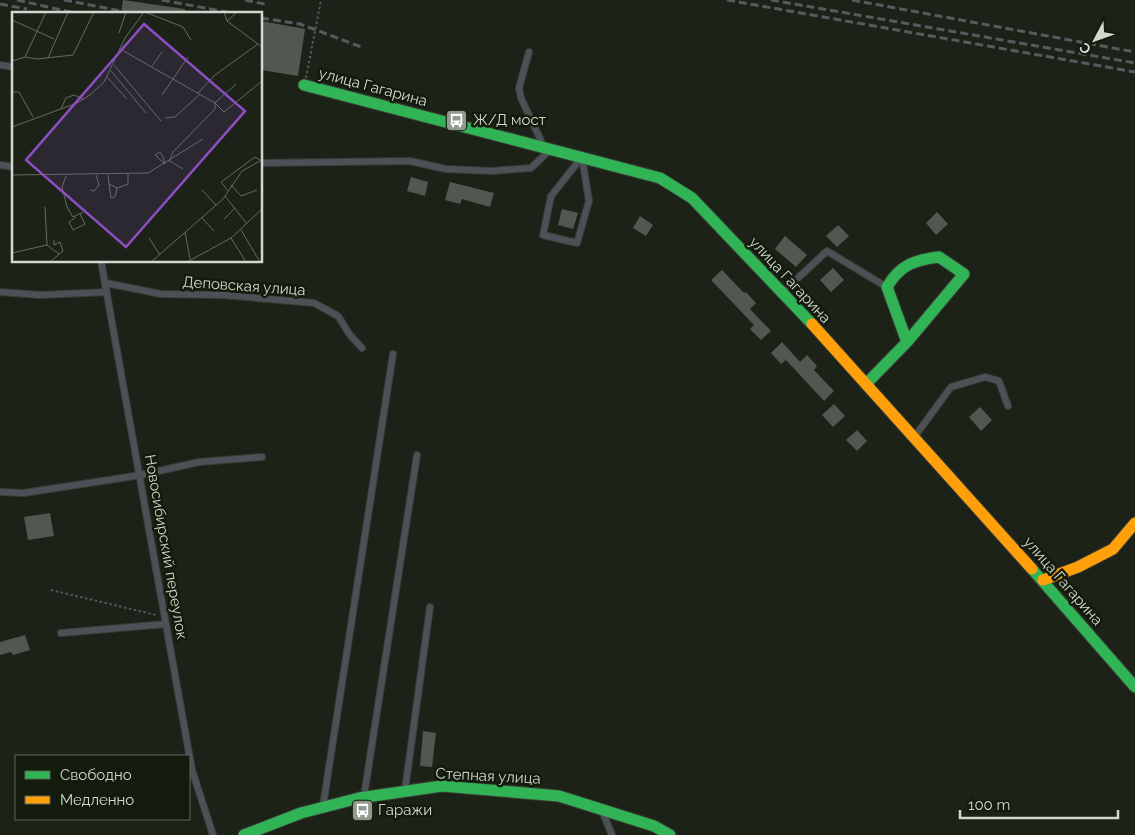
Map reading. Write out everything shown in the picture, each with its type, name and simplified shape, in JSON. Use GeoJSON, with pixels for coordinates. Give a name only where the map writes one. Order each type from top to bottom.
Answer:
{"type":"FeatureCollection","features":[{"type":"Feature","properties":{"kind":"street","name":"улица Гагарина"},"geometry":{"type":"LineString","coordinates":[[305,82],[660,178],[692,198],[866,384],[1043,580],[1135,687]]}},
{"type":"Feature","properties":{"kind":"street"},"geometry":{"type":"LineString","coordinates":[[866,384],[907,342],[964,274],[939,257],[909,260],[895,273],[887,287],[907,342]]}},
{"type":"Feature","properties":{"kind":"street"},"geometry":{"type":"LineString","coordinates":[[1043,580],[1078,567],[1113,549],[1135,523]]}},
{"type":"Feature","properties":{"kind":"street","name":"Степная улица"},"geometry":{"type":"LineString","coordinates":[[244,835],[301,813],[323,807],[364,798],[442,786],[559,796],[654,826],[670,835]]}},
{"type":"Feature","properties":{"kind":"lane"},"geometry":{"type":"LineString","coordinates":[[262,163],[410,161],[446,169],[492,171],[531,168],[547,148],[521,98],[519,88],[529,52]]}},
{"type":"Feature","properties":{"kind":"lane"},"geometry":{"type":"LineString","coordinates":[[582,156],[589,201],[577,243],[543,235],[551,196],[582,156]]}},
{"type":"Feature","properties":{"kind":"lane"},"geometry":{"type":"LineString","coordinates":[[782,293],[827,251],[887,287]]}},
{"type":"Feature","properties":{"kind":"lane","name":"Новосибирский переулок"},"geometry":{"type":"LineString","coordinates":[[101,262],[141,475],[189,755]]}},
{"type":"Feature","properties":{"kind":"lane","name":"Деповская улица"},"geometry":{"type":"LineString","coordinates":[[106,283],[161,294],[224,295],[314,303],[338,316],[350,335],[362,348]]}},
{"type":"Feature","properties":{"kind":"lane"},"geometry":{"type":"LineString","coordinates":[[0,292],[40,294],[107,292]]}},
{"type":"Feature","properties":{"kind":"lane"},"geometry":{"type":"LineString","coordinates":[[323,807],[393,354]]}},
{"type":"Feature","properties":{"kind":"lane"},"geometry":{"type":"LineString","coordinates":[[914,437],[951,387],[984,377],[999,381],[1008,406]]}},
{"type":"Feature","properties":{"kind":"lane"},"geometry":{"type":"LineString","coordinates":[[364,798],[417,455]]}},
{"type":"Feature","properties":{"kind":"lane"},"geometry":{"type":"LineString","coordinates":[[0,492],[24,493],[141,475],[199,462],[262,457]]}},
{"type":"Feature","properties":{"kind":"lane"},"geometry":{"type":"LineString","coordinates":[[405,792],[430,607]]}},
{"type":"Feature","properties":{"kind":"lane"},"geometry":{"type":"LineString","coordinates":[[61,633],[166,620]]}},
{"type":"Feature","properties":{"kind":"lane","name":"Новосибирский переулок"},"geometry":{"type":"LineString","coordinates":[[190,758],[212,835]]}},
{"type":"Feature","properties":{"kind":"lane"},"geometry":{"type":"LineString","coordinates":[[601,810],[612,835]]}},
{"type":"Feature","properties":{"kind":"path"},"geometry":{"type":"LineString","coordinates":[[305,82],[320,0]]}},
{"type":"Feature","properties":{"kind":"path"},"geometry":{"type":"LineString","coordinates":[[52,590],[166,620]]}},
{"type":"Feature","properties":{"kind":"building"},"geometry":{"type":"Polygon","coordinates":[[[123,0],[185,9],[185,12],[121,12],[123,0]]]}},
{"type":"Feature","properties":{"kind":"building"},"geometry":{"type":"Polygon","coordinates":[[[262,21],[305,29],[298,76],[262,70],[262,21]]]}},
{"type":"Feature","properties":{"kind":"building"},"geometry":{"type":"Polygon","coordinates":[[[411,177],[428,182],[425,196],[407,191],[411,177]]]}},
{"type":"Feature","properties":{"kind":"building"},"geometry":{"type":"Polygon","coordinates":[[[450,182],[494,193],[490,207],[462,199],[460,204],[445,200],[450,182]]]}},
{"type":"Feature","properties":{"kind":"building"},"geometry":{"type":"Polygon","coordinates":[[[562,209],[578,213],[573,229],[558,225],[562,209]]]}},
{"type":"Feature","properties":{"kind":"building"},"geometry":{"type":"Polygon","coordinates":[[[937,212],[948,224],[936,235],[926,223],[937,212]]]}},
{"type":"Feature","properties":{"kind":"building"},"geometry":{"type":"Polygon","coordinates":[[[640,216],[653,225],[646,236],[633,228],[640,216]]]}},
{"type":"Feature","properties":{"kind":"building"},"geometry":{"type":"Polygon","coordinates":[[[838,225],[849,236],[837,247],[826,236],[838,225]]]}},
{"type":"Feature","properties":{"kind":"building"},"geometry":{"type":"Polygon","coordinates":[[[785,236],[807,255],[796,267],[775,249],[785,236]]]}},
{"type":"Feature","properties":{"kind":"building"},"geometry":{"type":"Polygon","coordinates":[[[833,268],[844,280],[831,292],[820,280],[833,268]]]}},
{"type":"Feature","properties":{"kind":"building"},"geometry":{"type":"Polygon","coordinates":[[[722,270],[756,303],[750,309],[771,331],[761,340],[750,329],[754,325],[711,280],[722,270]]]}},
{"type":"Feature","properties":{"kind":"building"},"geometry":{"type":"Polygon","coordinates":[[[782,342],[800,362],[807,355],[817,366],[814,370],[834,391],[824,401],[786,360],[781,364],[771,353],[782,342]]]}},
{"type":"Feature","properties":{"kind":"building"},"geometry":{"type":"Polygon","coordinates":[[[834,404],[845,416],[833,427],[822,415],[834,404]]]}},
{"type":"Feature","properties":{"kind":"building"},"geometry":{"type":"Polygon","coordinates":[[[980,407],[992,420],[981,431],[969,417],[980,407]]]}},
{"type":"Feature","properties":{"kind":"building"},"geometry":{"type":"Polygon","coordinates":[[[857,430],[867,441],[857,451],[846,440],[857,430]]]}},
{"type":"Feature","properties":{"kind":"building"},"geometry":{"type":"Polygon","coordinates":[[[50,513],[54,536],[28,540],[24,517],[50,513]]]}},
{"type":"Feature","properties":{"kind":"building"},"geometry":{"type":"Polygon","coordinates":[[[25,635],[30,650],[13,655],[11,652],[0,655],[0,642],[25,635]]]}},
{"type":"Feature","properties":{"kind":"building"},"geometry":{"type":"Polygon","coordinates":[[[423,731],[436,733],[432,767],[420,766],[423,731]]]}},
{"type":"Feature","properties":{"kind":"railway"},"geometry":{"type":"LineString","coordinates":[[17,0],[70,12]]}},
{"type":"Feature","properties":{"kind":"railway"},"geometry":{"type":"LineString","coordinates":[[64,0],[121,11]]}},
{"type":"Feature","properties":{"kind":"railway"},"geometry":{"type":"LineString","coordinates":[[162,0],[226,12]]}},
{"type":"Feature","properties":{"kind":"railway"},"geometry":{"type":"LineString","coordinates":[[245,0],[265,4]]}},
{"type":"Feature","properties":{"kind":"railway"},"geometry":{"type":"LineString","coordinates":[[727,0],[1135,72]]}},
{"type":"Feature","properties":{"kind":"railway"},"geometry":{"type":"LineString","coordinates":[[771,0],[1135,63]]}},
{"type":"Feature","properties":{"kind":"railway"},"geometry":{"type":"LineString","coordinates":[[852,0],[1135,52]]}},
{"type":"Feature","properties":{"kind":"railway"},"geometry":{"type":"LineString","coordinates":[[0,4],[27,9]]}},
{"type":"Feature","properties":{"kind":"railway"},"geometry":{"type":"LineString","coordinates":[[262,18],[300,24],[364,48]]}},
{"type":"Feature","properties":{"kind":"traffic: fast"},"geometry":{"type":"LineString","coordinates":[[304,85],[660,178],[692,198],[812,324]]}},
{"type":"Feature","properties":{"kind":"traffic: fast"},"geometry":{"type":"LineString","coordinates":[[866,384],[907,342],[964,274],[939,257],[909,265],[897,273],[887,287],[907,342]]}},
{"type":"Feature","properties":{"kind":"traffic: fast"},"geometry":{"type":"LineString","coordinates":[[1032,569],[1135,687]]}},
{"type":"Feature","properties":{"kind":"traffic: fast"},"geometry":{"type":"LineString","coordinates":[[244,835],[301,813],[359,798],[442,786],[559,796],[654,826],[670,835]]}},
{"type":"Feature","properties":{"kind":"traffic: slow"},"geometry":{"type":"LineString","coordinates":[[812,324],[1032,569]]}},
{"type":"Feature","properties":{"kind":"traffic: slow"},"geometry":{"type":"LineString","coordinates":[[1043,580],[1078,567],[1113,549],[1135,523]]}},
{"type":"Feature","properties":{"kind":"place","name":"Ж/Д мост"},"geometry":{"type":"Point","coordinates":[457,120]}},
{"type":"Feature","properties":{"kind":"place","name":"Гаражи"},"geometry":{"type":"Point","coordinates":[362,810]}}]}
